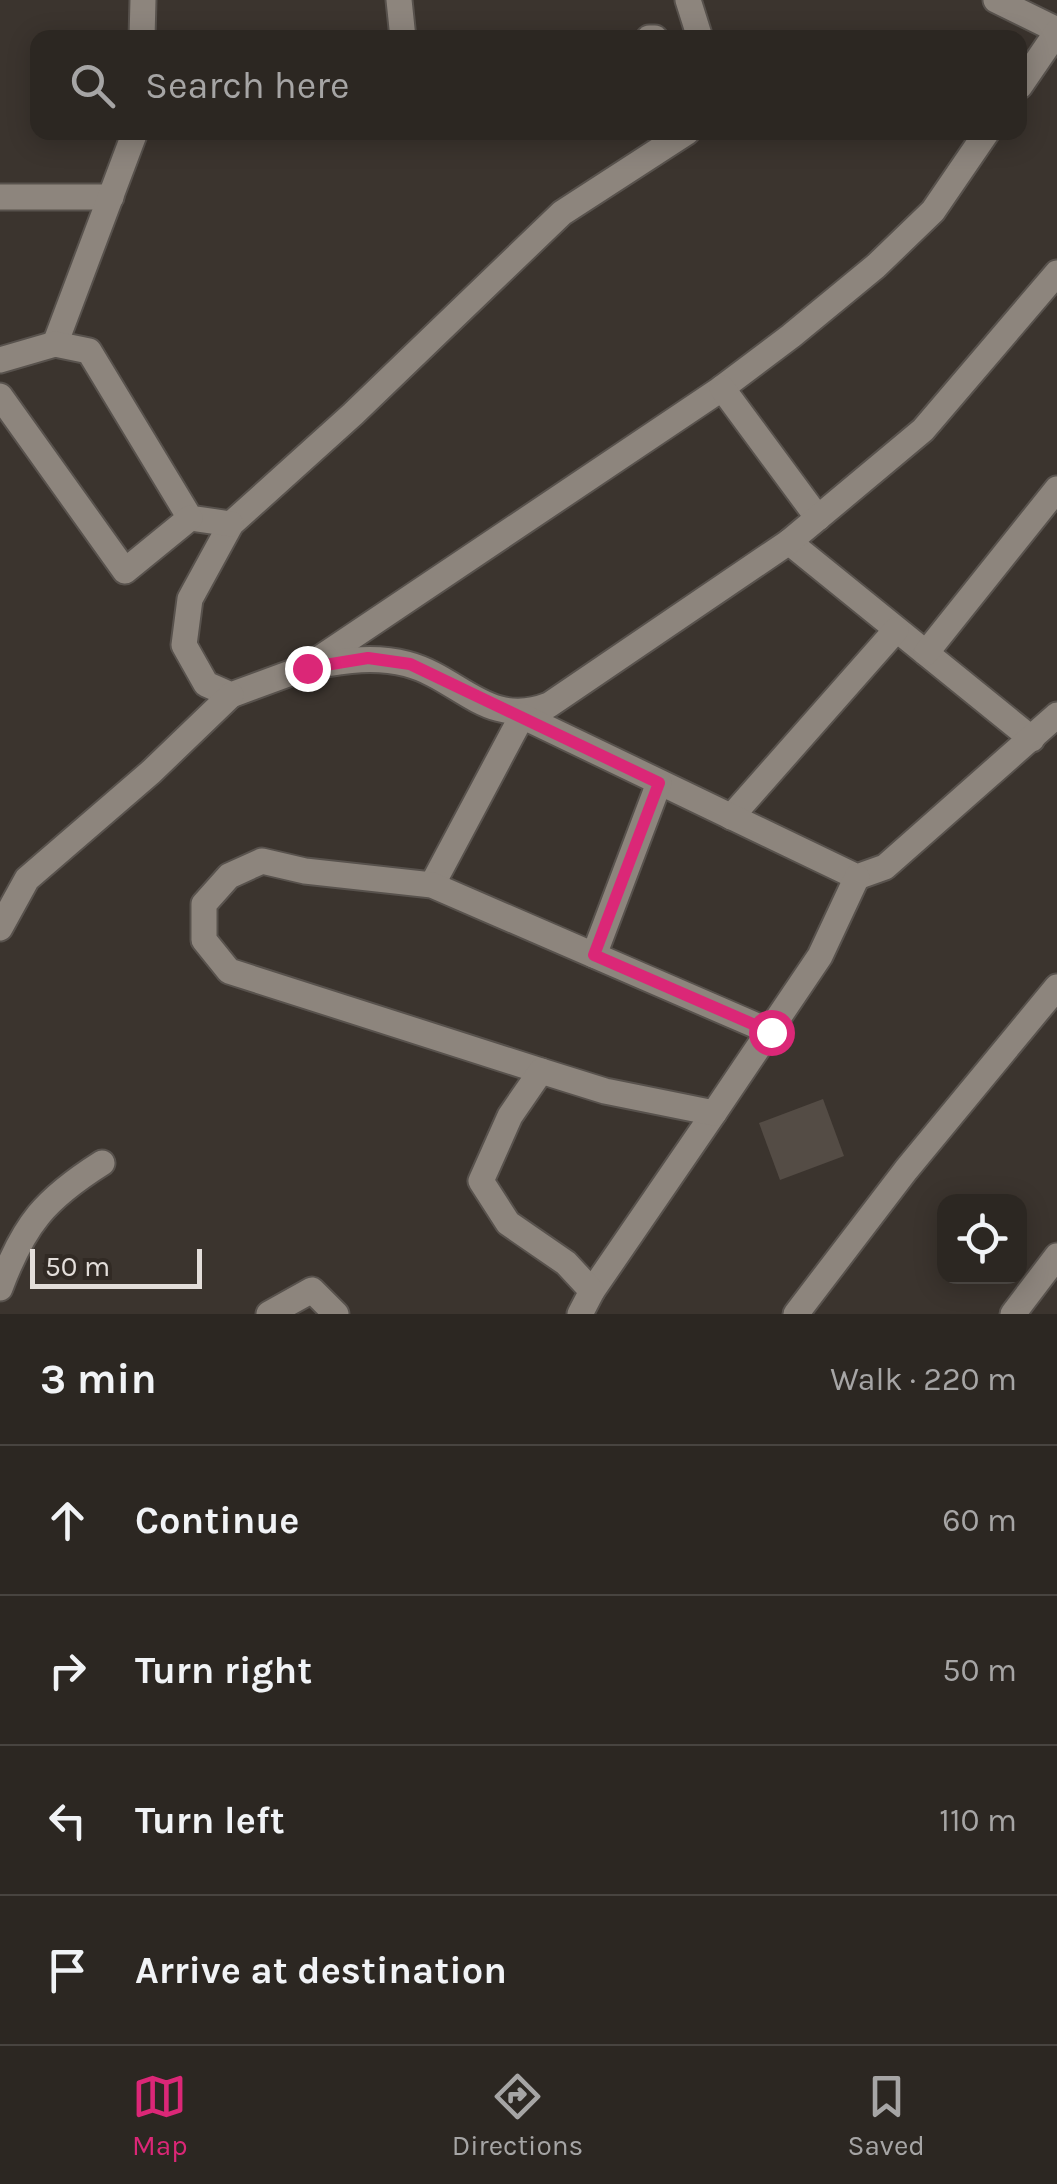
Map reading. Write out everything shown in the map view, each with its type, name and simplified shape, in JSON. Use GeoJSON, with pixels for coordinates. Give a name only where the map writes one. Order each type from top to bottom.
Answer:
{"type":"FeatureCollection","features":[{"type":"Feature","properties":{"kind":"street"},"geometry":{"type":"LineString","coordinates":[[142,30],[143,0]]}},
{"type":"Feature","properties":{"kind":"street"},"geometry":{"type":"LineString","coordinates":[[399,0],[403,30]]}},
{"type":"Feature","properties":{"kind":"street"},"geometry":{"type":"LineString","coordinates":[[688,0],[697,30]]}},
{"type":"Feature","properties":{"kind":"street"},"geometry":{"type":"LineString","coordinates":[[999,1],[1057,31],[1027,76]]}},
{"type":"Feature","properties":{"kind":"street"},"geometry":{"type":"LineString","coordinates":[[55,344],[132,140]]}},
{"type":"Feature","properties":{"kind":"street"},"geometry":{"type":"LineString","coordinates":[[230,694],[206,684],[184,645],[190,599],[230,524],[353,414],[562,213],[675,140]]}},
{"type":"Feature","properties":{"kind":"street"},"geometry":{"type":"LineString","coordinates":[[307,668],[722,388],[876,266],[933,211],[982,140]]}},
{"type":"Feature","properties":{"kind":"street"},"geometry":{"type":"LineString","coordinates":[[0,197],[111,196]]}},
{"type":"Feature","properties":{"kind":"street"},"geometry":{"type":"LineString","coordinates":[[432,885],[522,716],[549,705],[789,542],[818,518],[923,430],[1057,273]]}},
{"type":"Feature","properties":{"kind":"street"},"geometry":{"type":"LineString","coordinates":[[0,360],[55,344],[90,350],[190,518]]}},
{"type":"Feature","properties":{"kind":"street"},"geometry":{"type":"LineString","coordinates":[[722,388],[818,518]]}},
{"type":"Feature","properties":{"kind":"street"},"geometry":{"type":"LineString","coordinates":[[0,396],[125,571],[190,518],[230,524]]}},
{"type":"Feature","properties":{"kind":"street"},"geometry":{"type":"LineString","coordinates":[[926,653],[1057,489]]}},
{"type":"Feature","properties":{"kind":"street"},"geometry":{"type":"LineString","coordinates":[[789,542],[1032,739]]}},
{"type":"Feature","properties":{"kind":"street"},"geometry":{"type":"LineString","coordinates":[[731,817],[896,630]]}},
{"type":"Feature","properties":{"kind":"street"},"geometry":{"type":"LineString","coordinates":[[0,928],[27,879],[151,772],[230,694],[307,668],[368,658],[410,664],[493,707],[522,716],[857,877],[885,867],[1057,715]]}},
{"type":"Feature","properties":{"kind":"street"},"geometry":{"type":"LineString","coordinates":[[594,955],[659,783]]}},
{"type":"Feature","properties":{"kind":"street"},"geometry":{"type":"LineString","coordinates":[[714,1113],[605,1091],[229,971],[204,940],[204,904],[229,876],[262,861],[305,872],[432,885],[771,1032]]}},
{"type":"Feature","properties":{"kind":"street"},"geometry":{"type":"LineString","coordinates":[[541,1070],[510,1116],[482,1181],[508,1223],[566,1263],[586,1303],[820,956],[857,877]]}},
{"type":"Feature","properties":{"kind":"street"},"geometry":{"type":"LineString","coordinates":[[796,1314],[906,1170],[1057,988]]}},
{"type":"Feature","properties":{"kind":"street"},"geometry":{"type":"LineString","coordinates":[[0,1288],[34,1216],[69,1184],[102,1163]]}},
{"type":"Feature","properties":{"kind":"street"},"geometry":{"type":"LineString","coordinates":[[1012,1314],[1057,1256]]}},
{"type":"Feature","properties":{"kind":"street"},"geometry":{"type":"LineString","coordinates":[[268,1314],[312,1290],[336,1314]]}},
{"type":"Feature","properties":{"kind":"building"},"geometry":{"type":"Polygon","coordinates":[[[823,1099],[844,1156],[780,1180],[759,1123],[823,1099]]]}},
{"type":"Feature","properties":{"kind":"route"},"geometry":{"type":"LineString","coordinates":[[307,668],[368,658],[410,664],[493,707],[522,716],[659,783],[594,955],[771,1032]]}}]}
